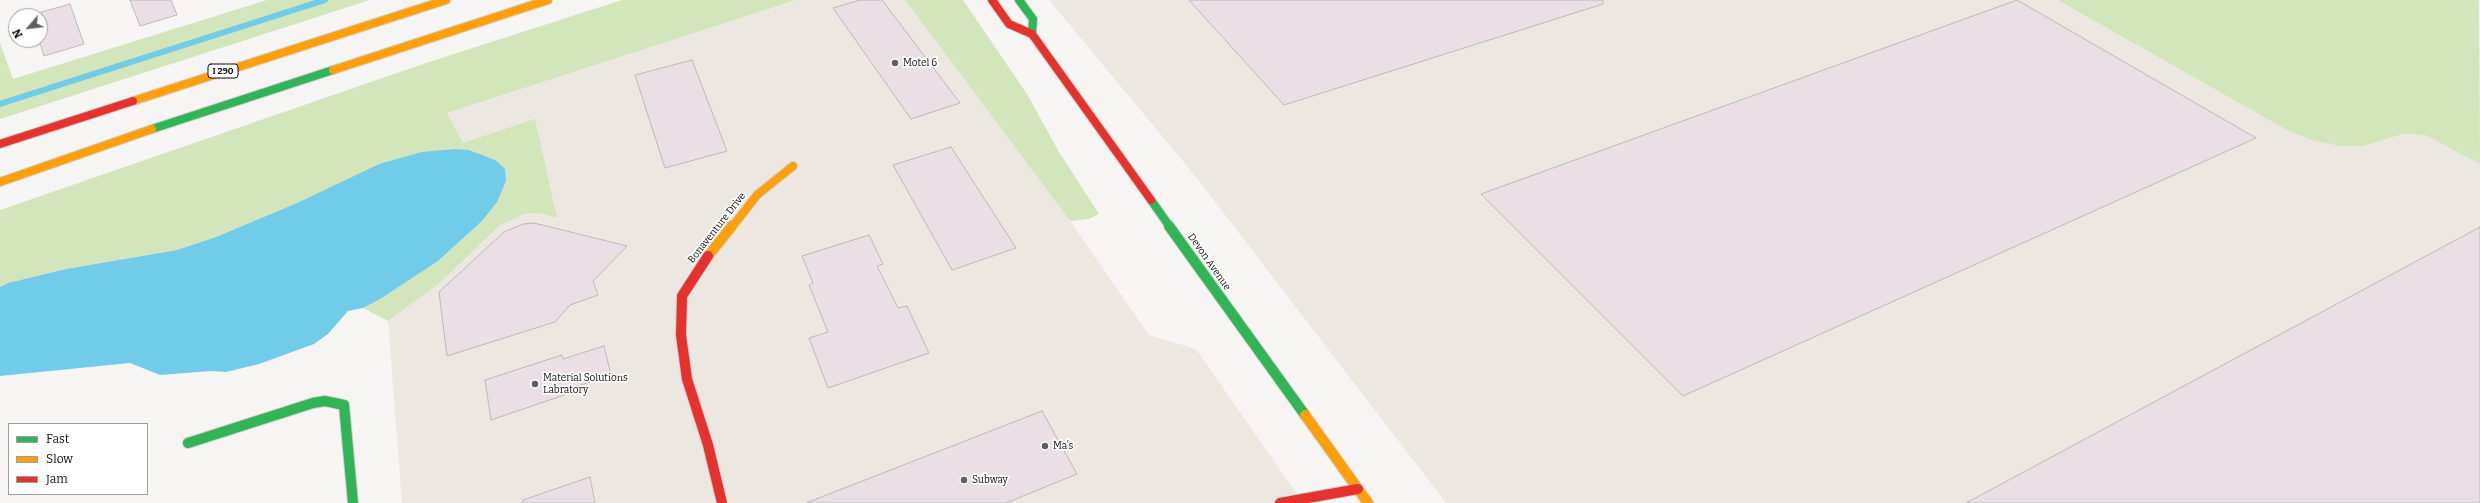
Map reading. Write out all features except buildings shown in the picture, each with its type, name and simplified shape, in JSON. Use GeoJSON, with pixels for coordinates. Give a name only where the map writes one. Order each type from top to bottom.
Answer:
{"type":"FeatureCollection","features":[{"type":"Feature","properties":{"kind":"main road","name":"I 290"},"geometry":{"type":"LineString","coordinates":[[0,144],[446,0]]}},
{"type":"Feature","properties":{"kind":"main road"},"geometry":{"type":"LineString","coordinates":[[0,182],[156,128],[548,0]]}},
{"type":"Feature","properties":{"kind":"main road"},"geometry":{"type":"LineString","coordinates":[[992,0],[1009,24],[1032,34]]}},
{"type":"Feature","properties":{"kind":"main road","name":"Devon Avenue"},"geometry":{"type":"LineString","coordinates":[[1019,0],[1033,19],[1032,34],[1368,503]]}},
{"type":"Feature","properties":{"kind":"main road","name":"Bonaventure Drive"},"geometry":{"type":"LineString","coordinates":[[722,503],[708,445],[687,379],[681,335],[682,296],[700,266],[757,195],[793,166]]}},
{"type":"Feature","properties":{"kind":"main road"},"geometry":{"type":"LineString","coordinates":[[188,443],[325,401],[344,405],[353,503]]}},
{"type":"Feature","properties":{"kind":"main road"},"geometry":{"type":"LineString","coordinates":[[1280,503],[1358,489]]}},
{"type":"Feature","properties":{"kind":"main road"},"geometry":{"type":"LineString","coordinates":[[1335,503],[1358,489]]}},
{"type":"Feature","properties":{"kind":"shaded area"},"geometry":{"type":"Polygon","coordinates":[[[796,0],[905,0],[1070,221],[1149,335],[1196,349],[1303,503],[402,503],[388,321],[441,282],[500,225],[525,214],[538,213],[557,218],[463,143],[447,113],[796,0]]]}},
{"type":"Feature","properties":{"kind":"shaded area"},"geometry":{"type":"Polygon","coordinates":[[[1049,0],[2056,0],[2285,129],[2363,146],[2403,134],[2425,135],[2480,164],[2480,503],[1446,503],[1196,177],[1049,0]]]}},
{"type":"Feature","properties":{"kind":"green space"},"geometry":{"type":"Polygon","coordinates":[[[267,0],[370,0],[0,119],[0,43],[13,79],[267,0]]]}},
{"type":"Feature","properties":{"kind":"green space"},"geometry":{"type":"Polygon","coordinates":[[[622,0],[796,0],[447,113],[463,143],[535,119],[557,218],[538,213],[525,214],[500,225],[441,282],[388,321],[363,308],[438,261],[482,221],[495,161],[469,150],[421,152],[379,164],[297,203],[216,237],[177,250],[66,269],[8,283],[0,287],[0,210],[423,64],[622,0]]]}},
{"type":"Feature","properties":{"kind":"green space"},"geometry":{"type":"Polygon","coordinates":[[[905,0],[963,0],[1027,94],[1059,152],[1099,214],[1089,219],[1070,221],[905,0]]]}},
{"type":"Feature","properties":{"kind":"green space"},"geometry":{"type":"Polygon","coordinates":[[[2057,0],[2479,0],[2480,164],[2425,135],[2403,134],[2363,146],[2341,146],[2315,141],[2285,129],[2057,0]]]}},
{"type":"Feature","properties":{"kind":"water"},"geometry":{"type":"Polygon","coordinates":[[[455,149],[469,150],[495,160],[505,169],[506,181],[497,202],[482,221],[438,261],[380,299],[363,308],[348,311],[328,334],[314,344],[259,364],[226,372],[211,371],[160,375],[130,363],[0,376],[0,287],[8,283],[66,269],[177,250],[216,237],[297,203],[379,164],[421,152],[455,149]]]}},
{"type":"Feature","properties":{"kind":"waterway"},"geometry":{"type":"LineString","coordinates":[[0,104],[325,0]]}},
{"type":"Feature","properties":{"kind":"traffic: fast"},"geometry":{"type":"LineString","coordinates":[[1019,0],[1033,19],[1032,34]]}},
{"type":"Feature","properties":{"kind":"traffic: fast"},"geometry":{"type":"LineString","coordinates":[[152,129],[333,70]]}},
{"type":"Feature","properties":{"kind":"traffic: fast"},"geometry":{"type":"LineString","coordinates":[[1151,200],[1305,415]]}},
{"type":"Feature","properties":{"kind":"traffic: fast"},"geometry":{"type":"LineString","coordinates":[[188,443],[313,403],[325,401],[344,405],[353,503]]}},
{"type":"Feature","properties":{"kind":"traffic: slow"},"geometry":{"type":"LineString","coordinates":[[133,101],[446,0]]}},
{"type":"Feature","properties":{"kind":"traffic: slow"},"geometry":{"type":"LineString","coordinates":[[333,70],[548,0]]}},
{"type":"Feature","properties":{"kind":"traffic: slow"},"geometry":{"type":"LineString","coordinates":[[0,182],[152,129]]}},
{"type":"Feature","properties":{"kind":"traffic: slow"},"geometry":{"type":"LineString","coordinates":[[708,256],[757,195],[793,166]]}},
{"type":"Feature","properties":{"kind":"traffic: slow"},"geometry":{"type":"LineString","coordinates":[[1305,415],[1368,503]]}},
{"type":"Feature","properties":{"kind":"traffic: jam"},"geometry":{"type":"LineString","coordinates":[[992,0],[1009,24],[1032,34],[1151,200]]}},
{"type":"Feature","properties":{"kind":"traffic: jam"},"geometry":{"type":"LineString","coordinates":[[0,144],[133,101]]}},
{"type":"Feature","properties":{"kind":"traffic: jam"},"geometry":{"type":"LineString","coordinates":[[708,256],[682,296],[681,335],[687,379],[708,445],[722,503]]}},
{"type":"Feature","properties":{"kind":"traffic: jam"},"geometry":{"type":"LineString","coordinates":[[1280,503],[1358,489]]}},
{"type":"Feature","properties":{"kind":"place","name":"Motel 6"},"geometry":{"type":"Point","coordinates":[895,63]}},
{"type":"Feature","properties":{"kind":"place","name":"Material Solutions Labratory"},"geometry":{"type":"Point","coordinates":[535,384]}},
{"type":"Feature","properties":{"kind":"place","name":"Ma's"},"geometry":{"type":"Point","coordinates":[1045,446]}},
{"type":"Feature","properties":{"kind":"place","name":"Subway"},"geometry":{"type":"Point","coordinates":[964,480]}}]}
